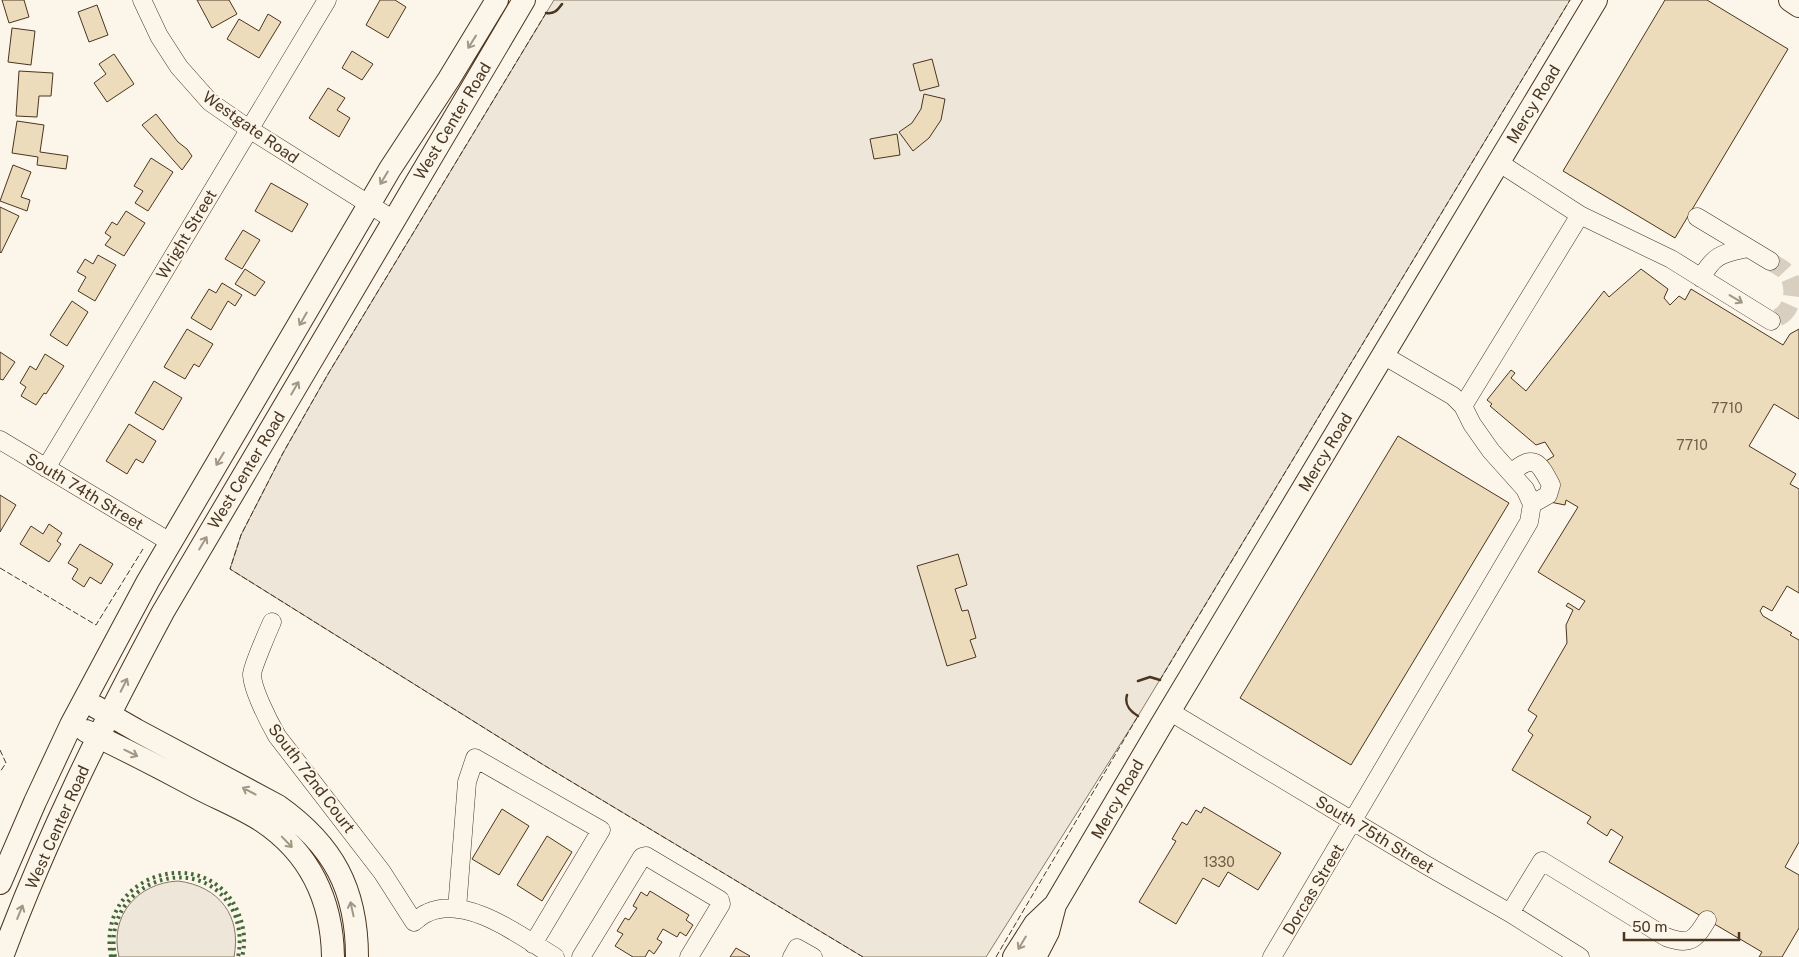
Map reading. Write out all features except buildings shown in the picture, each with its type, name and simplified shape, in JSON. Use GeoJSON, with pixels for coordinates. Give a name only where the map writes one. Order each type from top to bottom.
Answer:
{"type":"FeatureCollection","features":[{"type":"Feature","properties":{"kind":"main road","name":"West Center Road"},"geometry":{"type":"LineString","coordinates":[[0,883],[71,725],[170,542],[308,311],[368,205],[498,0]]}},
{"type":"Feature","properties":{"kind":"main road","name":"West Center Road"},"geometry":{"type":"LineString","coordinates":[[2,957],[46,850],[98,737],[173,595],[524,0]]}},
{"type":"Feature","properties":{"kind":"main road","name":"Mercy Road"},"geometry":{"type":"LineString","coordinates":[[1014,957],[1035,924],[1055,904],[1596,0]]}},
{"type":"Feature","properties":{"kind":"main road"},"geometry":{"type":"LineString","coordinates":[[1790,0],[1799,6]]}},
{"type":"Feature","properties":{"kind":"main road"},"geometry":{"type":"LineString","coordinates":[[84,700],[278,806],[299,821],[315,836],[328,852],[349,894],[354,918],[357,957]]}},
{"type":"Feature","properties":{"kind":"main road"},"geometry":{"type":"LineString","coordinates":[[71,725],[261,821],[280,834],[298,853],[313,875],[324,897],[330,918],[333,957]]}},
{"type":"Feature","properties":{"kind":"main road","name":"Mercy Road"},"geometry":{"type":"LineString","coordinates":[[1034,957],[1048,932],[1055,904]]}},
{"type":"Feature","properties":{"kind":"street","name":"Westgate Road"},"geometry":{"type":"LineString","coordinates":[[142,0],[158,36],[179,67],[210,102],[249,129],[394,220]]}},
{"type":"Feature","properties":{"kind":"street","name":"Wright Street"},"geometry":{"type":"LineString","coordinates":[[46,468],[327,0]]}},
{"type":"Feature","properties":{"kind":"street"},"geometry":{"type":"LineString","coordinates":[[1498,162],[1580,215],[1671,259],[1771,321]]}},
{"type":"Feature","properties":{"kind":"street"},"geometry":{"type":"LineString","coordinates":[[1463,406],[1580,215]]}},
{"type":"Feature","properties":{"kind":"street"},"geometry":{"type":"LineString","coordinates":[[1697,217],[1770,261]]}},
{"type":"Feature","properties":{"kind":"street"},"geometry":{"type":"LineString","coordinates":[[1701,278],[1709,263],[1721,254],[1748,248]]}},
{"type":"Feature","properties":{"kind":"street"},"geometry":{"type":"LineString","coordinates":[[1383,355],[1453,396],[1463,406],[1472,424],[1486,444],[1525,489],[1532,504],[1548,495],[1551,485],[1541,467],[1534,462],[1523,463],[1511,472]]}},
{"type":"Feature","properties":{"kind":"street","name":"South 74th Street"},"geometry":{"type":"LineString","coordinates":[[0,440],[170,542]]}},
{"type":"Feature","properties":{"kind":"street","name":"Dorcas Street"},"geometry":{"type":"LineString","coordinates":[[1272,957],[1529,522],[1532,504]]}},
{"type":"Feature","properties":{"kind":"street","name":"South 72nd Court"},"geometry":{"type":"LineString","coordinates":[[272,622],[252,673],[267,718],[277,736],[382,872],[414,922],[427,913],[442,909],[457,909]]}},
{"type":"Feature","properties":{"kind":"street","name":"South 75th Street"},"geometry":{"type":"LineString","coordinates":[[1169,712],[1510,913],[1580,957]]}},
{"type":"Feature","properties":{"kind":"street"},"geometry":{"type":"LineString","coordinates":[[532,944],[601,830],[475,758],[467,782],[457,909],[480,914],[497,922],[532,944],[555,957]]}},
{"type":"Feature","properties":{"kind":"street"},"geometry":{"type":"LineString","coordinates":[[581,957],[642,857],[646,856],[720,900],[721,904],[689,957]]}},
{"type":"Feature","properties":{"kind":"street"},"geometry":{"type":"LineString","coordinates":[[1510,913],[1542,861],[1666,937],[1678,941],[1687,941],[1696,937],[1707,920]]}},
{"type":"Feature","properties":{"kind":"street"},"geometry":{"type":"LineString","coordinates":[[792,957],[797,948],[813,957]]}},
{"type":"Feature","properties":{"kind":"shaded area"},"geometry":{"type":"Polygon","coordinates":[[[554,0],[1570,0],[1138,716],[986,957],[863,957],[542,764],[230,569],[241,535],[283,453],[328,374],[554,0]]]}},
{"type":"Feature","properties":{"kind":"shaded area"},"geometry":{"type":"Polygon","coordinates":[[[178,881],[205,889],[216,896],[224,906],[231,916],[234,929],[236,942],[234,957],[119,957],[118,928],[122,915],[129,904],[150,888],[163,883],[178,881]]]}},
{"type":"Feature","properties":{"kind":"tunnel"},"geometry":{"type":"LineString","coordinates":[[1770,261],[1784,270],[1791,280],[1792,286],[1792,299],[1786,311],[1771,321]]}},
{"type":"Feature","properties":{"kind":"hedge"},"geometry":{"type":"LineString","coordinates":[[111,957],[111,928],[120,905],[136,887],[157,876],[180,873],[203,877],[223,890],[238,912],[242,923],[244,934],[242,957]]}},
{"type":"Feature","properties":{"kind":"hedge"},"geometry":{"type":"LineString","coordinates":[[115,957],[115,931],[123,909],[138,892],[158,881],[179,877],[201,881],[220,894],[237,920],[240,936],[238,957]]}},
{"type":"Feature","properties":{"kind":"fence"},"geometry":{"type":"LineString","coordinates":[[1160,680],[1570,0]]}},
{"type":"Feature","properties":{"kind":"fence"},"geometry":{"type":"LineString","coordinates":[[546,13],[328,374],[283,453],[241,535],[230,569],[542,764],[863,957]]}},
{"type":"Feature","properties":{"kind":"fence"},"geometry":{"type":"LineString","coordinates":[[0,568],[96,625],[143,549]]}},
{"type":"Feature","properties":{"kind":"fence"},"geometry":{"type":"LineString","coordinates":[[996,957],[1138,716]]}},
{"type":"Feature","properties":{"kind":"fence"},"geometry":{"type":"LineString","coordinates":[[0,750],[6,763],[0,772]]}},
{"type":"Feature","properties":{"kind":"wall"},"geometry":{"type":"LineString","coordinates":[[546,13],[555,12],[562,4]]}},
{"type":"Feature","properties":{"kind":"wall"},"geometry":{"type":"LineString","coordinates":[[1138,681],[1150,677],[1160,680]]}},
{"type":"Feature","properties":{"kind":"wall"},"geometry":{"type":"LineString","coordinates":[[1127,695],[1126,702],[1128,707],[1138,716]]}}]}
